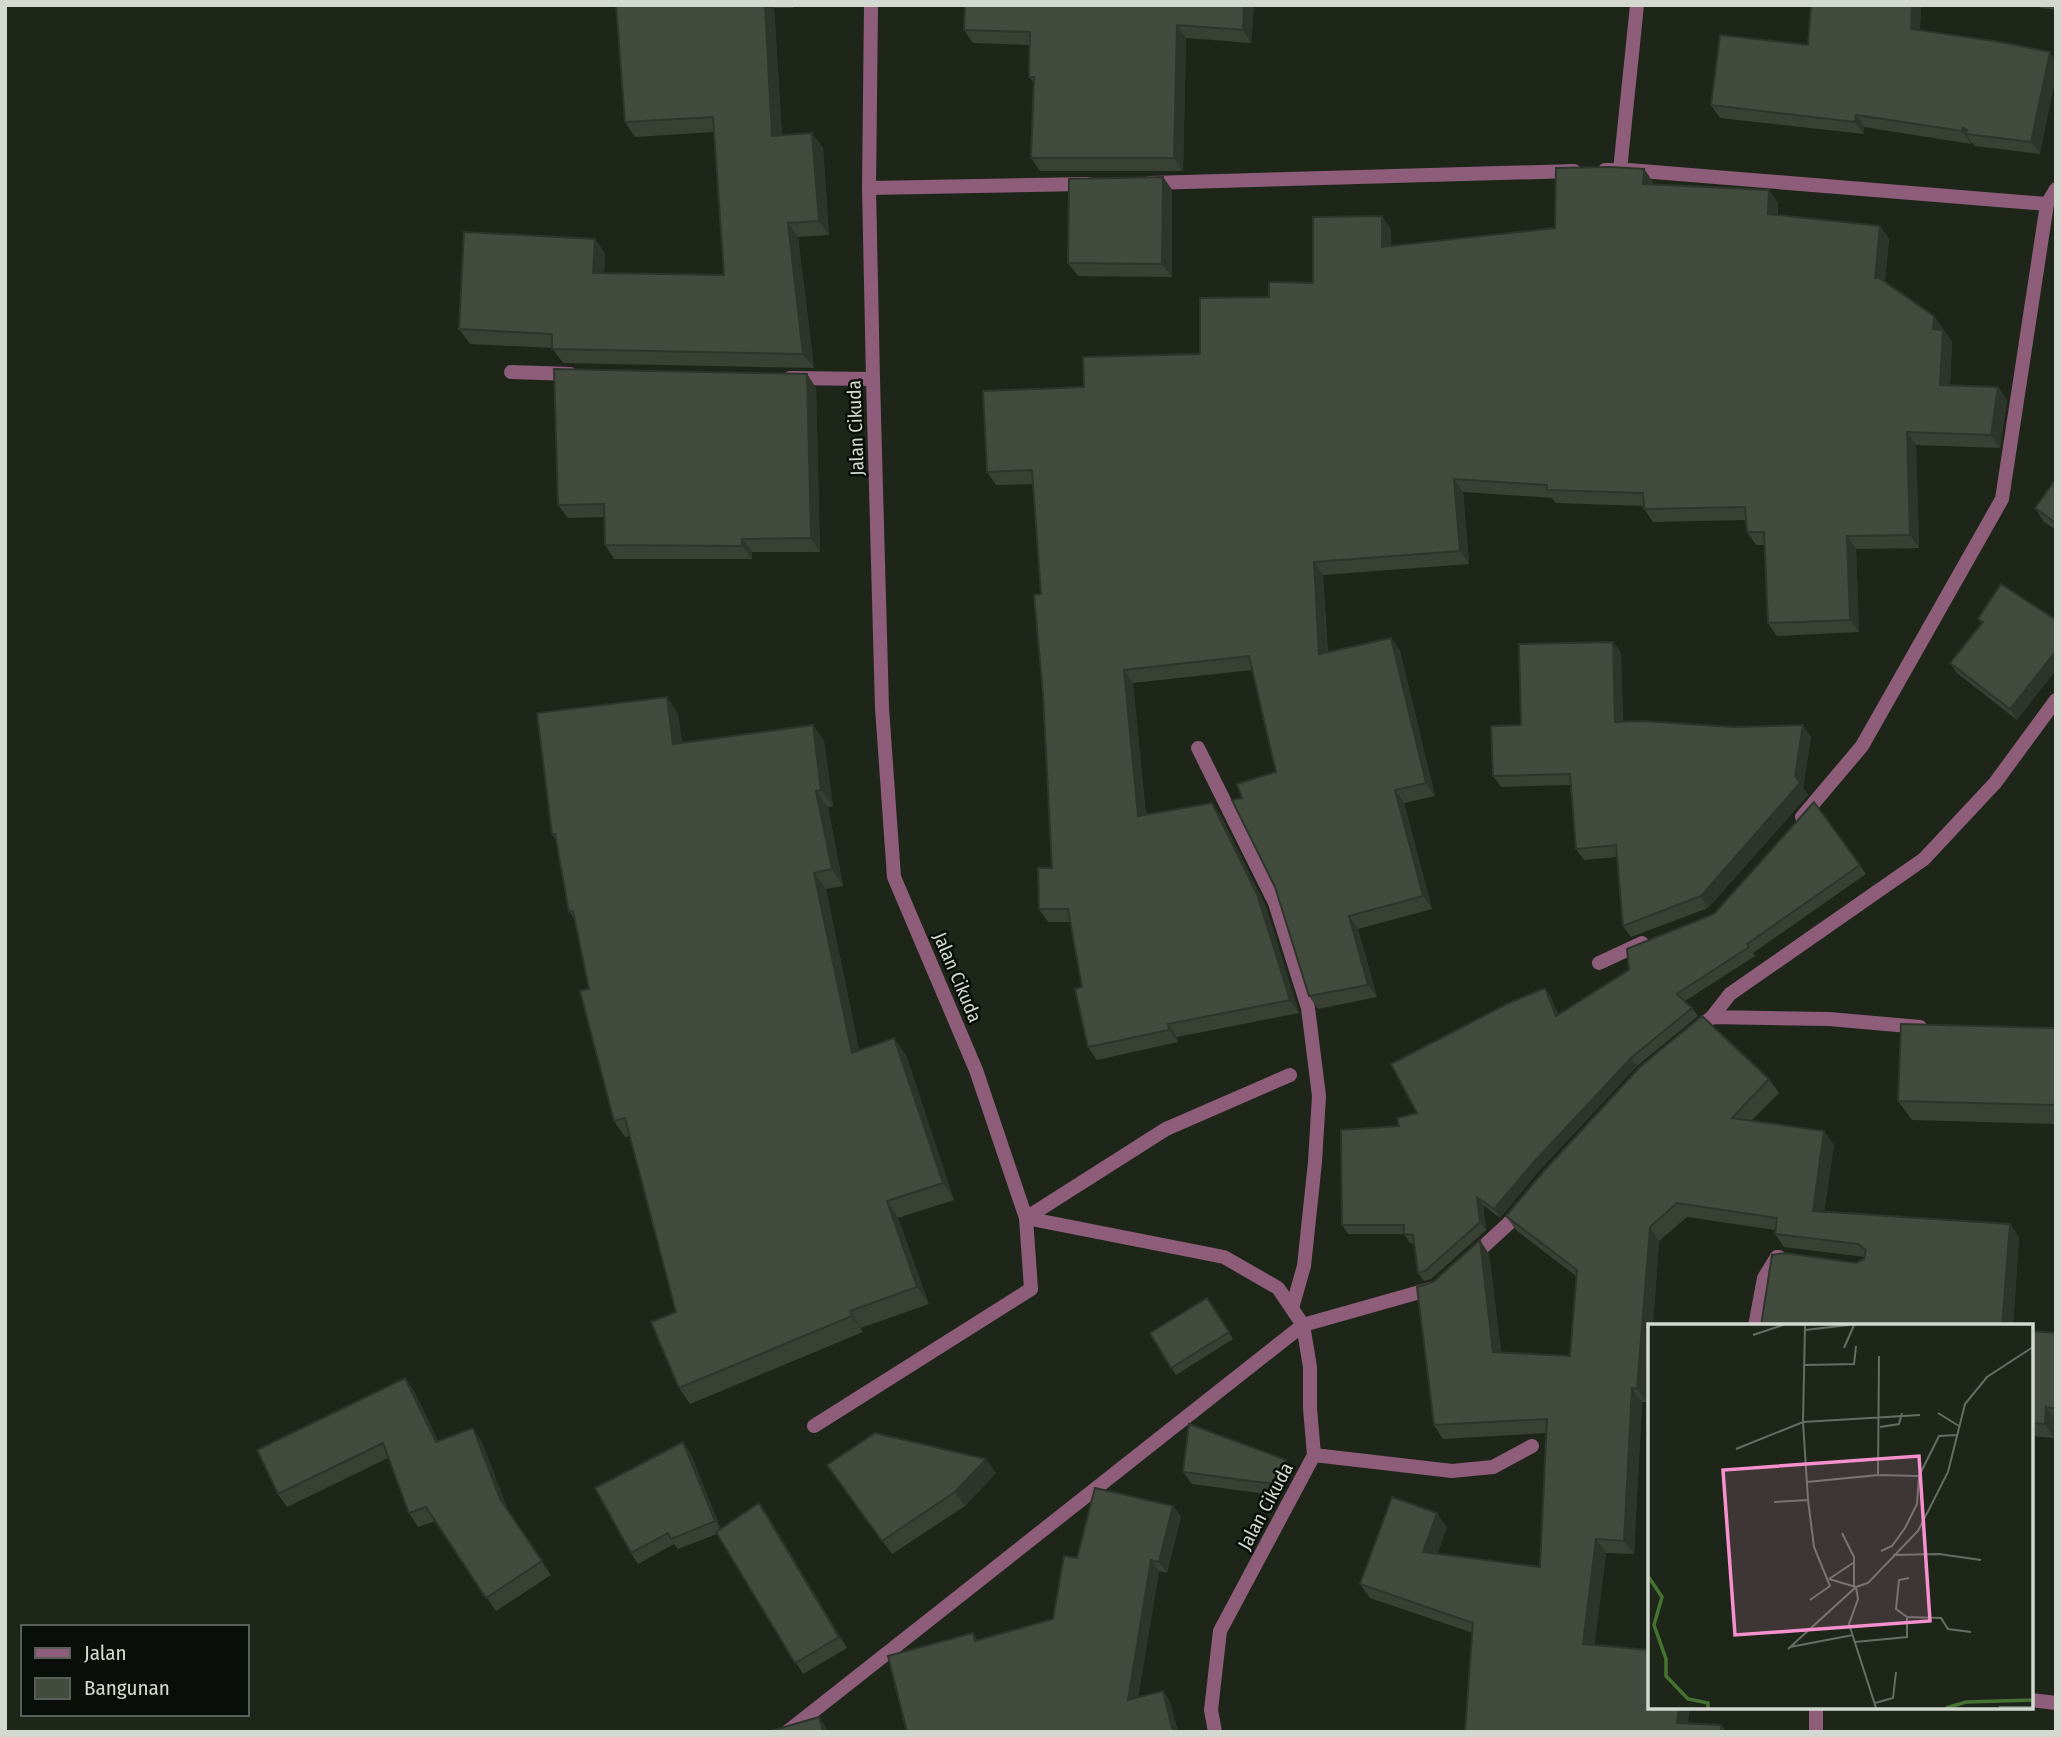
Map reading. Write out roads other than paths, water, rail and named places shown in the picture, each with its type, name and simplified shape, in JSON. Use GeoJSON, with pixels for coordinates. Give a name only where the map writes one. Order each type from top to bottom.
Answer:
{"type":"FeatureCollection","features":[{"type":"Feature","properties":{"kind":"street","name":"Jalan Cikuda"},"geometry":{"type":"LineString","coordinates":[[871,5],[869,188],[873,379],[882,708],[894,877],[976,1070],[1026,1218],[1224,1257],[1278,1288],[1303,1325],[1310,1367],[1314,1455],[1220,1631],[1211,1710],[1215,1732]]}},
{"type":"Feature","properties":{"kind":"street"},"geometry":{"type":"LineString","coordinates":[[1620,170],[1637,5]]}},
{"type":"Feature","properties":{"kind":"street"},"geometry":{"type":"LineString","coordinates":[[1141,183],[1620,170],[2047,204]]}},
{"type":"Feature","properties":{"kind":"street"},"geometry":{"type":"LineString","coordinates":[[869,188],[1100,184]]}},
{"type":"Feature","properties":{"kind":"street"},"geometry":{"type":"LineString","coordinates":[[1796,825],[1862,746],[2002,499],[2047,204],[2056,189]]}},
{"type":"Feature","properties":{"kind":"street"},"geometry":{"type":"LineString","coordinates":[[512,372],[591,374]]}},
{"type":"Feature","properties":{"kind":"street"},"geometry":{"type":"LineString","coordinates":[[778,377],[873,379]]}},
{"type":"Feature","properties":{"kind":"street"},"geometry":{"type":"LineString","coordinates":[[1683,1041],[1712,1017],[1730,994],[1924,859],[1995,783],[2056,700]]}},
{"type":"Feature","properties":{"kind":"street"},"geometry":{"type":"LineString","coordinates":[[1198,748],[1275,903],[1308,1008],[1319,1096],[1318,1123],[1304,1266],[1292,1308]]}},
{"type":"Feature","properties":{"kind":"street"},"geometry":{"type":"LineString","coordinates":[[1599,963],[1653,939]]}},
{"type":"Feature","properties":{"kind":"street"},"geometry":{"type":"LineString","coordinates":[[1712,1017],[1829,1019],[1933,1028]]}},
{"type":"Feature","properties":{"kind":"street"},"geometry":{"type":"LineString","coordinates":[[814,1426],[1031,1289],[1026,1218],[1166,1129],[1290,1074]]}},
{"type":"Feature","properties":{"kind":"street"},"geometry":{"type":"LineString","coordinates":[[787,1732],[1303,1325],[1436,1288],[1508,1224],[1530,1197]]}},
{"type":"Feature","properties":{"kind":"street"},"geometry":{"type":"LineString","coordinates":[[1755,1324],[1764,1278],[1777,1257],[1795,1257]]}},
{"type":"Feature","properties":{"kind":"street"},"geometry":{"type":"LineString","coordinates":[[1314,1455],[1452,1471],[1493,1467],[1532,1446]]}},
{"type":"Feature","properties":{"kind":"street"},"geometry":{"type":"LineString","coordinates":[[2033,1700],[2056,1703]]}},
{"type":"Feature","properties":{"kind":"street"},"geometry":{"type":"LineString","coordinates":[[1816,1709],[1816,1732]]}}]}
